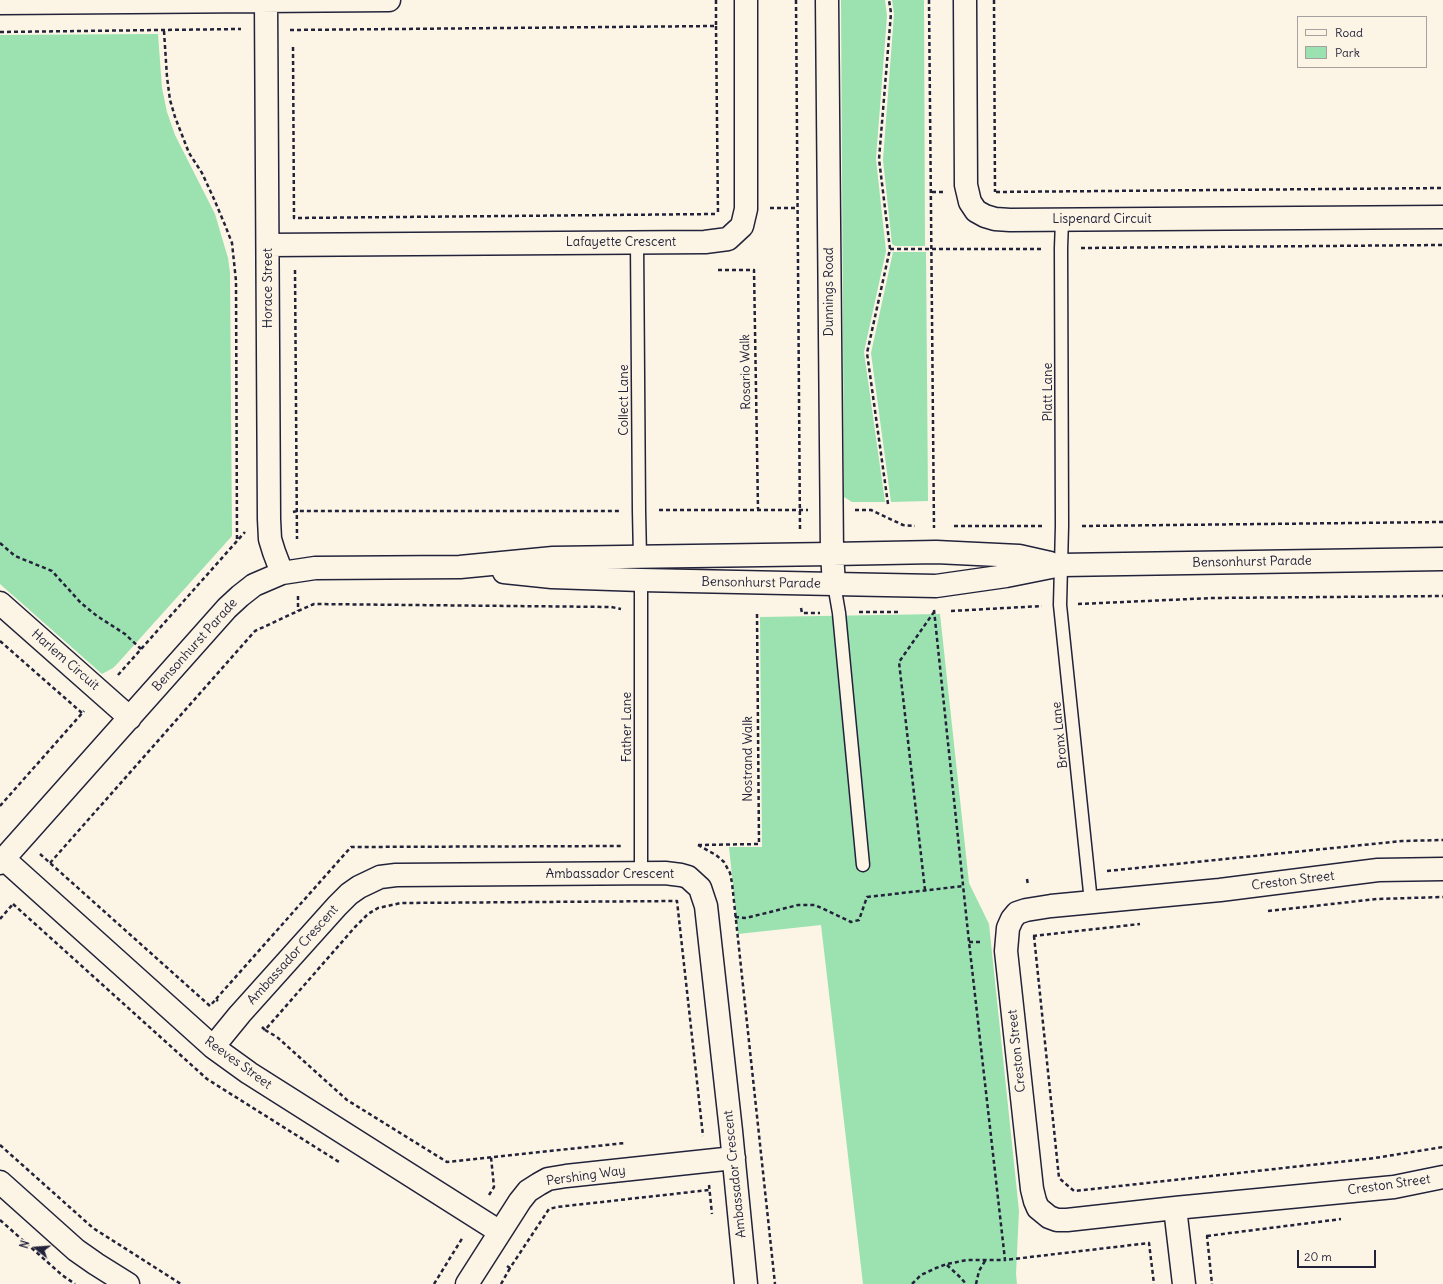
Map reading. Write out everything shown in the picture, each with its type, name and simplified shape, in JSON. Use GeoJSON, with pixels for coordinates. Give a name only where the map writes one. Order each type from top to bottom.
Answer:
{"type":"FeatureCollection","features":[{"type":"Feature","properties":{"kind":"street"},"geometry":{"type":"LineString","coordinates":[[0,3],[389,0]]}},
{"type":"Feature","properties":{"kind":"street","name":"Lafayette Crescent"},"geometry":{"type":"LineString","coordinates":[[268,245],[718,241],[728,239],[742,226],[746,213],[746,0]]}},
{"type":"Feature","properties":{"kind":"street","name":"Dunnings Road"},"geometry":{"type":"LineString","coordinates":[[827,0],[832,554],[834,584]]}},
{"type":"Feature","properties":{"kind":"street","name":"Lispenard Circuit"},"geometry":{"type":"LineString","coordinates":[[964,0],[967,192],[970,202],[976,210],[985,216],[995,219],[1062,220],[1443,217]]}},
{"type":"Feature","properties":{"kind":"street","name":"Horace Street"},"geometry":{"type":"LineString","coordinates":[[266,1],[269,519],[270,539],[274,552],[290,571]]}},
{"type":"Feature","properties":{"kind":"street","name":"Bensonhurst Parade"},"geometry":{"type":"LineString","coordinates":[[2,861],[227,608],[254,585],[290,571],[332,567],[460,567],[553,558],[936,552],[1018,556],[1061,565]]}},
{"type":"Feature","properties":{"kind":"street","name":"Bensonhurst Parade"},"geometry":{"type":"LineString","coordinates":[[460,567],[552,577],[936,586],[1006,576],[1061,565],[1443,559]]}},
{"type":"Feature","properties":{"kind":"street","name":"Harlem Circuit"},"geometry":{"type":"LineString","coordinates":[[0,603],[130,718]]}},
{"type":"Feature","properties":{"kind":"street","name":"Reeves Street"},"geometry":{"type":"LineString","coordinates":[[2,861],[31,884],[213,1047],[249,1073],[500,1232]]}},
{"type":"Feature","properties":{"kind":"street","name":"Creston Street"},"geometry":{"type":"LineString","coordinates":[[1443,869],[1378,870],[1220,890],[1031,909],[1018,913],[1012,919],[1008,928],[1006,951],[1032,1189],[1034,1201],[1043,1213],[1057,1220],[1067,1220],[1394,1187],[1443,1177]]}},
{"type":"Feature","properties":{"kind":"street","name":"Ambassador Crescent"},"geometry":{"type":"LineString","coordinates":[[213,1047],[240,1014],[336,906],[359,887],[380,877],[396,875],[665,873],[688,877],[700,888],[704,897],[708,918],[746,1284]]}},
{"type":"Feature","properties":{"kind":"street","name":"Pershing Way"},"geometry":{"type":"LineString","coordinates":[[467,1284],[528,1190],[548,1179],[734,1158]]}},
{"type":"Feature","properties":{"kind":"street"},"geometry":{"type":"LineString","coordinates":[[0,1182],[76,1250],[128,1284]]}},
{"type":"Feature","properties":{"kind":"street"},"geometry":{"type":"LineString","coordinates":[[1175,1208],[1184,1284]]}},
{"type":"Feature","properties":{"kind":"lane","name":"Platt Lane"},"geometry":{"type":"LineString","coordinates":[[1061,565],[1062,220]]}},
{"type":"Feature","properties":{"kind":"lane","name":"Collect Lane"},"geometry":{"type":"LineString","coordinates":[[637,242],[638,503],[640,557]]}},
{"type":"Feature","properties":{"kind":"lane","name":"Bronx Lane"},"geometry":{"type":"LineString","coordinates":[[1061,565],[1060,605],[1091,902]]}},
{"type":"Feature","properties":{"kind":"lane","name":"Father Lane"},"geometry":{"type":"LineString","coordinates":[[641,580],[641,874]]}},
{"type":"Feature","properties":{"kind":"lane"},"geometry":{"type":"LineString","coordinates":[[834,584],[839,613],[863,865]]}},
{"type":"Feature","properties":{"kind":"path"},"geometry":{"type":"LineString","coordinates":[[716,0],[718,241]]}},
{"type":"Feature","properties":{"kind":"path"},"geometry":{"type":"LineString","coordinates":[[796,0],[801,555]]}},
{"type":"Feature","properties":{"kind":"path"},"geometry":{"type":"LineString","coordinates":[[888,504],[867,353],[890,248],[879,159],[891,13],[889,0]]}},
{"type":"Feature","properties":{"kind":"path"},"geometry":{"type":"LineString","coordinates":[[930,0],[934,526],[936,552]]}},
{"type":"Feature","properties":{"kind":"path"},"geometry":{"type":"LineString","coordinates":[[994,0],[995,192]]}},
{"type":"Feature","properties":{"kind":"path"},"geometry":{"type":"LineString","coordinates":[[165,1],[165,55],[169,92],[175,117],[189,153],[202,173],[232,243],[236,280],[237,540]]}},
{"type":"Feature","properties":{"kind":"path"},"geometry":{"type":"LineString","coordinates":[[292,1],[293,37]]}},
{"type":"Feature","properties":{"kind":"path"},"geometry":{"type":"LineString","coordinates":[[0,32],[716,26]]}},
{"type":"Feature","properties":{"kind":"path"},"geometry":{"type":"LineString","coordinates":[[293,45],[295,245],[290,571],[298,611]]}},
{"type":"Feature","properties":{"kind":"path"},"geometry":{"type":"LineString","coordinates":[[931,192],[1443,188]]}},
{"type":"Feature","properties":{"kind":"path"},"geometry":{"type":"LineString","coordinates":[[294,218],[718,214]]}},
{"type":"Feature","properties":{"kind":"path"},"geometry":{"type":"LineString","coordinates":[[890,248],[931,249],[1443,245]]}},
{"type":"Feature","properties":{"kind":"path","name":"Rosario Walk"},"geometry":{"type":"LineString","coordinates":[[718,270],[754,270],[758,509]]}},
{"type":"Feature","properties":{"kind":"path"},"geometry":{"type":"LineString","coordinates":[[871,510],[903,525],[916,526]]}},
{"type":"Feature","properties":{"kind":"path"},"geometry":{"type":"LineString","coordinates":[[949,526],[1443,522]]}},
{"type":"Feature","properties":{"kind":"path"},"geometry":{"type":"LineString","coordinates":[[928,526],[942,526]]}},
{"type":"Feature","properties":{"kind":"path"},"geometry":{"type":"LineString","coordinates":[[0,543],[15,556],[52,571],[81,604],[125,634],[140,649]]}},
{"type":"Feature","properties":{"kind":"path"},"geometry":{"type":"LineString","coordinates":[[801,584],[802,613],[903,612]]}},
{"type":"Feature","properties":{"kind":"path"},"geometry":{"type":"LineString","coordinates":[[936,586],[934,612],[1005,1260]]}},
{"type":"Feature","properties":{"kind":"path"},"geometry":{"type":"LineString","coordinates":[[950,611],[1213,598],[1443,596]]}},
{"type":"Feature","properties":{"kind":"path"},"geometry":{"type":"LineString","coordinates":[[0,919],[255,631],[314,604],[611,607],[641,614]]}},
{"type":"Feature","properties":{"kind":"path"},"geometry":{"type":"LineString","coordinates":[[926,612],[934,612]]}},
{"type":"Feature","properties":{"kind":"path"},"geometry":{"type":"LineString","coordinates":[[925,890],[899,662],[934,612]]}},
{"type":"Feature","properties":{"kind":"path","name":"Nostrand Walk"},"geometry":{"type":"LineString","coordinates":[[735,917],[732,883],[724,862],[716,855],[698,845],[759,844],[757,614]]}},
{"type":"Feature","properties":{"kind":"path"},"geometry":{"type":"LineString","coordinates":[[0,641],[82,713]]}},
{"type":"Feature","properties":{"kind":"path"},"geometry":{"type":"LineString","coordinates":[[22,838],[210,1006],[216,1000],[277,1037],[347,1100],[447,1162],[632,1142]]}},
{"type":"Feature","properties":{"kind":"path"},"geometry":{"type":"LineString","coordinates":[[1089,873],[1333,847],[1402,841],[1443,840]]}},
{"type":"Feature","properties":{"kind":"path"},"geometry":{"type":"LineString","coordinates":[[1027,879],[1059,1178],[1074,1191],[1375,1158],[1443,1146]]}},
{"type":"Feature","properties":{"kind":"path"},"geometry":{"type":"LineString","coordinates":[[775,1284],[735,917],[746,918],[798,905],[815,906],[852,922],[859,920],[867,897],[964,886]]}},
{"type":"Feature","properties":{"kind":"path"},"geometry":{"type":"LineString","coordinates":[[265,1030],[355,927],[368,914],[378,908],[401,903],[677,901],[713,1221]]}},
{"type":"Feature","properties":{"kind":"path"},"geometry":{"type":"LineString","coordinates":[[695,1135],[759,1127]]}},
{"type":"Feature","properties":{"kind":"path"},"geometry":{"type":"LineString","coordinates":[[0,1145],[94,1228],[115,1243],[181,1284]]}},
{"type":"Feature","properties":{"kind":"path"},"geometry":{"type":"LineString","coordinates":[[1207,1236],[1345,1218]]}},
{"type":"Feature","properties":{"kind":"path"},"geometry":{"type":"LineString","coordinates":[[0,1220],[62,1275],[75,1284]]}},
{"type":"Feature","properties":{"kind":"path"},"geometry":{"type":"LineString","coordinates":[[434,1284],[462,1239]]}},
{"type":"Feature","properties":{"kind":"path"},"geometry":{"type":"LineString","coordinates":[[912,1284],[922,1275],[947,1264],[967,1260],[1005,1260],[1149,1243],[1154,1284]]}},
{"type":"Feature","properties":{"kind":"path"},"geometry":{"type":"LineString","coordinates":[[976,1284],[979,1272],[985,1261]]}},
{"type":"Feature","properties":{"kind":"path"},"geometry":{"type":"LineString","coordinates":[[947,1264],[966,1284]]}},
{"type":"Feature","properties":{"kind":"path"},"geometry":{"type":"LineString","coordinates":[[500,1284],[510,1268]]}},
{"type":"Feature","properties":{"kind":"green space"},"geometry":{"type":"Polygon","coordinates":[[[841,0],[885,0],[887,16],[876,159],[886,251],[864,352],[885,502],[852,502],[844,497],[841,0]]]}},
{"type":"Feature","properties":{"kind":"green space"},"geometry":{"type":"Polygon","coordinates":[[[892,0],[924,0],[925,246],[895,246],[892,244],[883,160],[894,14],[892,0]]]}},
{"type":"Feature","properties":{"kind":"green space"},"geometry":{"type":"Polygon","coordinates":[[[158,34],[162,88],[167,112],[175,135],[215,214],[228,258],[230,273],[232,536],[118,663],[113,668],[102,674],[0,584],[0,35],[158,34]]]}},
{"type":"Feature","properties":{"kind":"green space"},"geometry":{"type":"Polygon","coordinates":[[[893,252],[926,252],[928,501],[891,502],[871,353],[893,252]]]}},
{"type":"Feature","properties":{"kind":"green space"},"geometry":{"type":"Polygon","coordinates":[[[940,614],[969,883],[989,924],[1019,1211],[1016,1274],[1017,1284],[863,1284],[821,925],[738,934],[729,847],[762,847],[760,617],[940,614]]]}}]}
